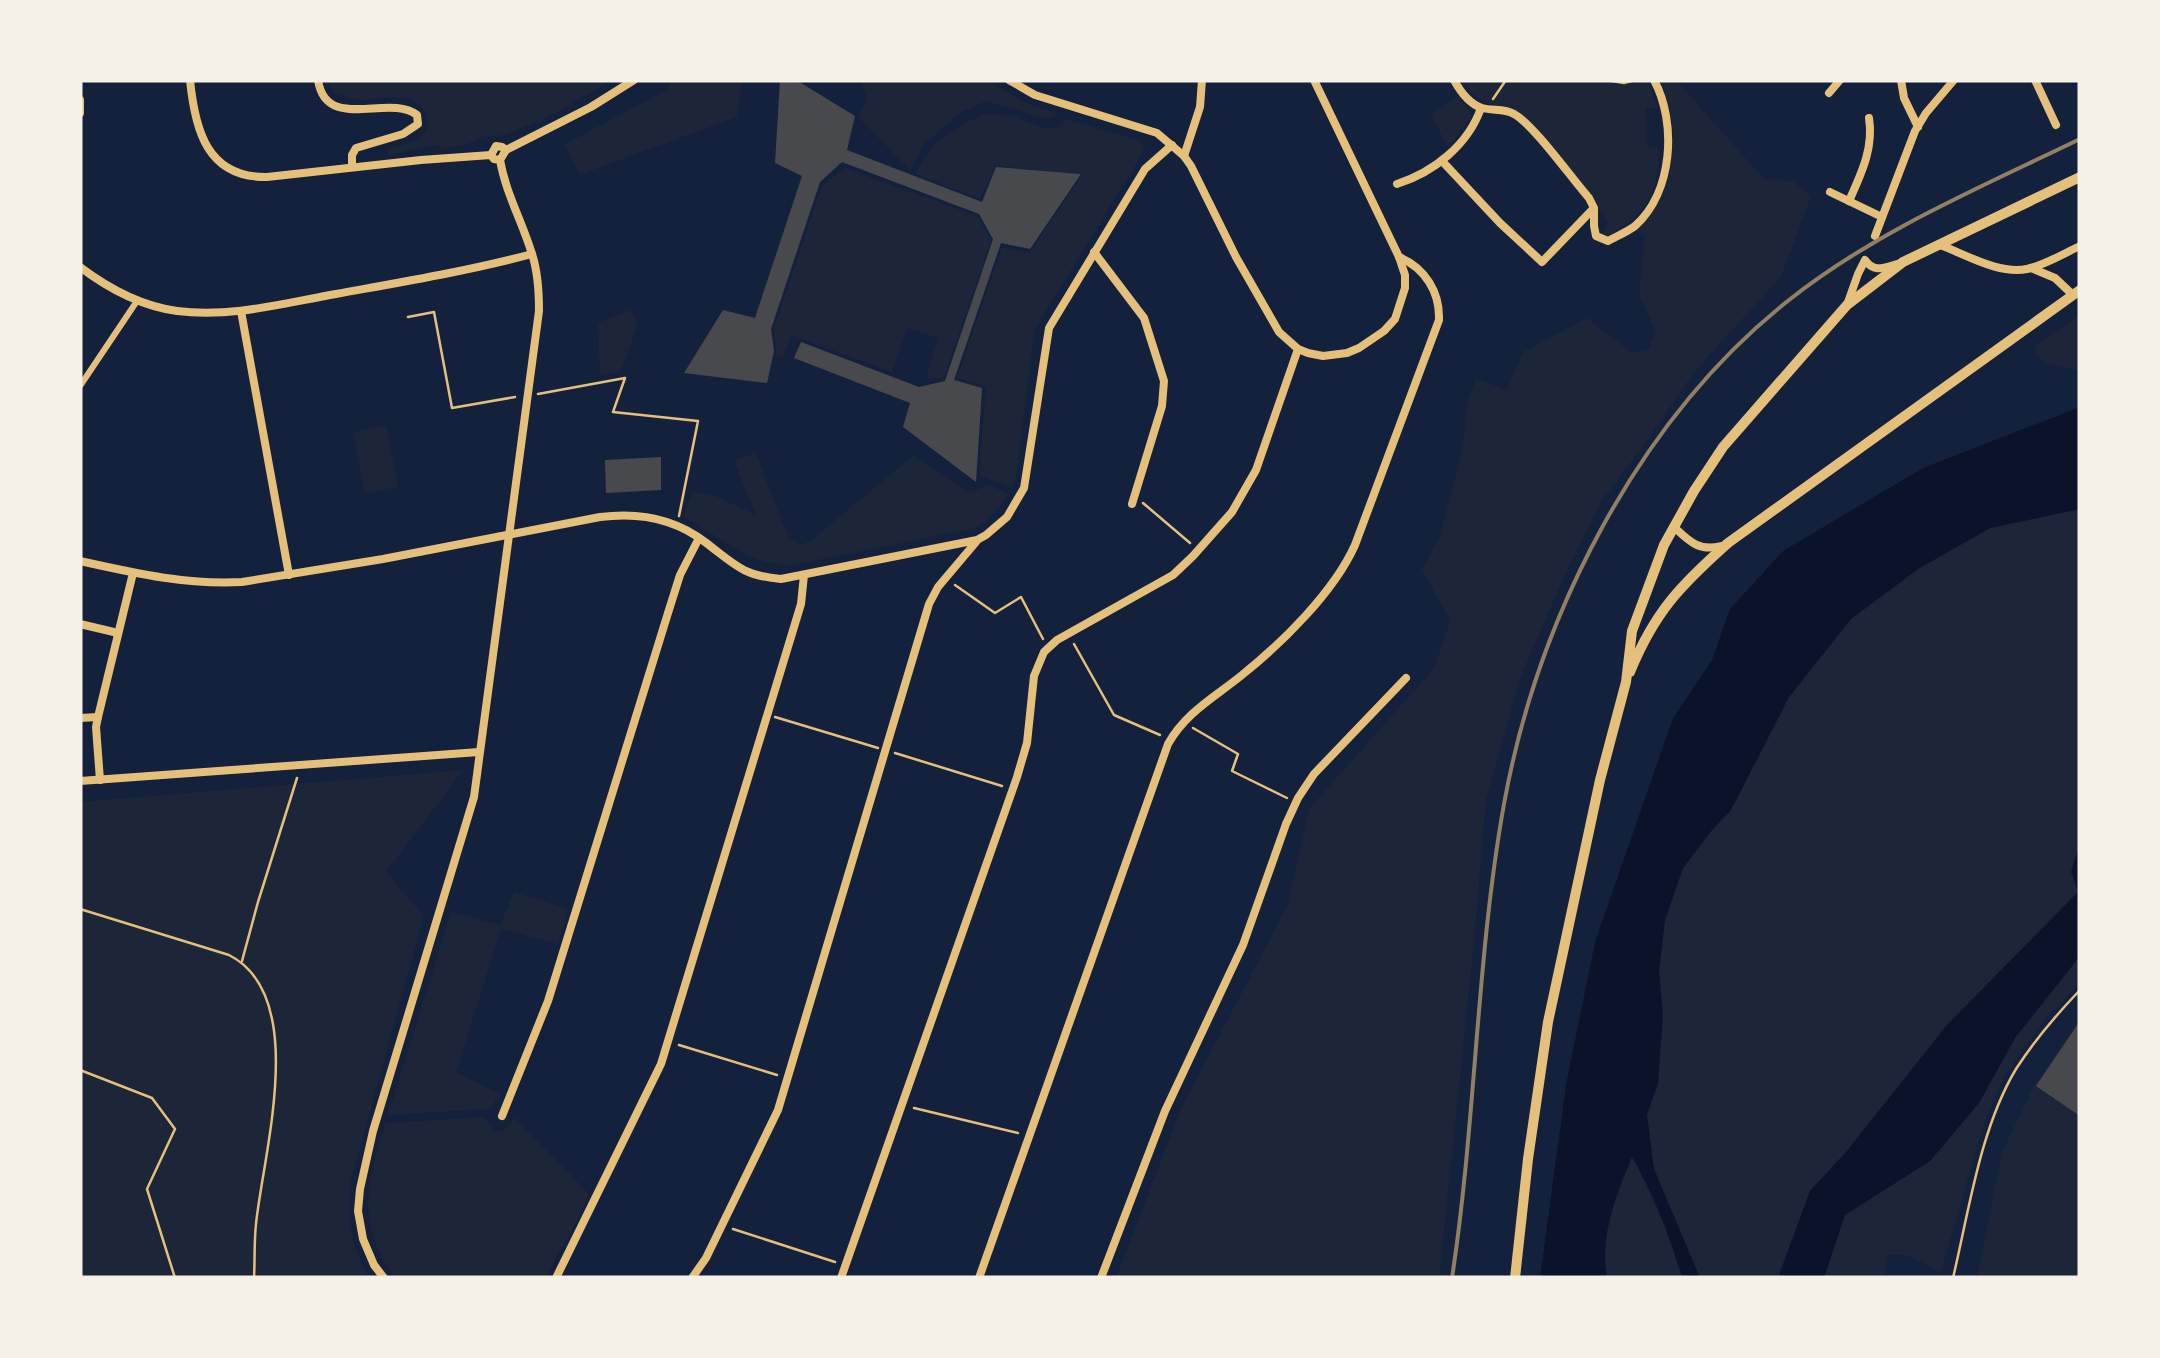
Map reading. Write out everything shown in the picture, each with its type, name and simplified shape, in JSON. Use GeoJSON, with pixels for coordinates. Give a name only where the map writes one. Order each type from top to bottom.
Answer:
{"type":"FeatureCollection","features":[{"type":"Feature","properties":{"kind":"street"},"geometry":{"type":"LineString","coordinates":[[190,80],[194,118],[214,156],[233,172],[252,177],[491,155]]}},
{"type":"Feature","properties":{"kind":"street"},"geometry":{"type":"LineString","coordinates":[[318,80],[323,96],[339,108],[405,108],[418,115],[418,124],[411,130],[356,148],[352,167]]}},
{"type":"Feature","properties":{"kind":"street"},"geometry":{"type":"LineString","coordinates":[[384,1278],[368,1252],[360,1226],[364,1164],[471,807],[540,311],[532,254],[504,183],[500,160],[506,150],[591,107],[634,80]]}},
{"type":"Feature","properties":{"kind":"street"},"geometry":{"type":"LineString","coordinates":[[1009,80],[1056,102],[1157,134],[1172,145],[1191,166],[1236,258],[1279,332],[1298,349],[1323,356],[1347,353],[1384,332],[1395,319],[1405,288],[1399,257],[1314,80]]}},
{"type":"Feature","properties":{"kind":"street"},"geometry":{"type":"LineString","coordinates":[[1184,156],[1200,108],[1202,80]]}},
{"type":"Feature","properties":{"kind":"street"},"geometry":{"type":"LineString","coordinates":[[1454,80],[1469,100],[1484,108],[1514,114],[1531,129],[1588,198],[1594,208],[1596,236],[1608,241],[1632,228],[1646,213],[1659,188],[1666,163],[1667,126],[1654,80]]}},
{"type":"Feature","properties":{"kind":"street"},"geometry":{"type":"LineString","coordinates":[[1829,92],[1840,80]]}},
{"type":"Feature","properties":{"kind":"street"},"geometry":{"type":"LineString","coordinates":[[1901,80],[1904,98],[1918,127]]}},
{"type":"Feature","properties":{"kind":"street"},"geometry":{"type":"LineString","coordinates":[[1875,236],[1918,127],[1954,80]]}},
{"type":"Feature","properties":{"kind":"street"},"geometry":{"type":"LineString","coordinates":[[2035,80],[2056,124]]}},
{"type":"Feature","properties":{"kind":"street"},"geometry":{"type":"LineString","coordinates":[[80,100],[80,112]]}},
{"type":"Feature","properties":{"kind":"street"},"geometry":{"type":"LineString","coordinates":[[1398,184],[1424,174],[1442,161],[1484,108]]}},
{"type":"Feature","properties":{"kind":"street"},"geometry":{"type":"LineString","coordinates":[[1849,201],[1869,152],[1869,118]]}},
{"type":"Feature","properties":{"kind":"street"},"geometry":{"type":"LineString","coordinates":[[80,561],[175,580],[219,584],[255,581],[508,533],[632,515],[669,522],[699,538],[737,568],[781,580],[978,540],[1006,517],[1024,488],[1049,328],[1145,169],[1172,145]]}},
{"type":"Feature","properties":{"kind":"street"},"geometry":{"type":"LineString","coordinates":[[491,155],[496,146],[506,150]]}},
{"type":"Feature","properties":{"kind":"street"},"geometry":{"type":"LineString","coordinates":[[491,155],[500,160]]}},
{"type":"Feature","properties":{"kind":"street"},"geometry":{"type":"LineString","coordinates":[[1442,161],[1542,262],[1594,208]]}},
{"type":"Feature","properties":{"kind":"street"},"geometry":{"type":"LineString","coordinates":[[1847,306],[1865,260],[1880,270],[1903,262],[2080,177]]}},
{"type":"Feature","properties":{"kind":"street"},"geometry":{"type":"LineString","coordinates":[[1830,192],[1882,217]]}},
{"type":"Feature","properties":{"kind":"street"},"geometry":{"type":"LineString","coordinates":[[1940,245],[2016,270],[2031,268],[2080,246]]}},
{"type":"Feature","properties":{"kind":"street"},"geometry":{"type":"LineString","coordinates":[[1094,252],[1144,318],[1164,381],[1162,406],[1133,499]]}},
{"type":"Feature","properties":{"kind":"street"},"geometry":{"type":"LineString","coordinates":[[80,268],[138,301],[180,312],[220,314],[532,254]]}},
{"type":"Feature","properties":{"kind":"street"},"geometry":{"type":"LineString","coordinates":[[979,1278],[1170,740],[1196,709],[1242,676],[1281,640],[1323,596],[1349,558],[1439,320],[1436,294],[1428,281],[1410,262],[1399,257]]}},
{"type":"Feature","properties":{"kind":"street"},"geometry":{"type":"LineString","coordinates":[[2055,278],[2056,257]]}},
{"type":"Feature","properties":{"kind":"street"},"geometry":{"type":"LineString","coordinates":[[1626,682],[1632,630],[1656,561],[1723,447],[1847,306],[1903,262]]}},
{"type":"Feature","properties":{"kind":"street"},"geometry":{"type":"LineString","coordinates":[[1515,1278],[1548,1022],[1600,780],[1626,682],[1641,645],[1666,604],[1728,544],[2077,292],[2031,268]]}},
{"type":"Feature","properties":{"kind":"street"},"geometry":{"type":"LineString","coordinates":[[80,386],[138,301]]}},
{"type":"Feature","properties":{"kind":"street"},"geometry":{"type":"LineString","coordinates":[[242,311],[289,575]]}},
{"type":"Feature","properties":{"kind":"street"},"geometry":{"type":"LineString","coordinates":[[841,1278],[1018,777],[1027,743],[1034,676],[1042,656],[1047,648],[1069,634],[1173,575],[1232,512],[1264,448],[1298,349]]}},
{"type":"Feature","properties":{"kind":"street"},"geometry":{"type":"LineString","coordinates":[[1674,527],[1694,545],[1709,549],[1728,544]]}},
{"type":"Feature","properties":{"kind":"street"},"geometry":{"type":"LineString","coordinates":[[502,1116],[548,1001],[680,575],[699,538]]}},
{"type":"Feature","properties":{"kind":"street"},"geometry":{"type":"LineString","coordinates":[[692,1278],[723,1226],[778,1110],[930,604],[945,578],[978,540]]}},
{"type":"Feature","properties":{"kind":"street"},"geometry":{"type":"LineString","coordinates":[[100,780],[98,717],[133,573]]}},
{"type":"Feature","properties":{"kind":"street"},"geometry":{"type":"LineString","coordinates":[[556,1278],[661,1064],[799,611],[804,575]]}},
{"type":"Feature","properties":{"kind":"street"},"geometry":{"type":"LineString","coordinates":[[80,624],[118,633]]}},
{"type":"Feature","properties":{"kind":"street"},"geometry":{"type":"LineString","coordinates":[[1101,1278],[1169,1102],[1242,946],[1296,802],[1314,774],[1406,678]]}},
{"type":"Feature","properties":{"kind":"street"},"geometry":{"type":"LineString","coordinates":[[80,718],[98,717]]}},
{"type":"Feature","properties":{"kind":"street"},"geometry":{"type":"LineString","coordinates":[[80,781],[479,752]]}},
{"type":"Feature","properties":{"kind":"path"},"geometry":{"type":"LineString","coordinates":[[1484,108],[1506,80]]}},
{"type":"Feature","properties":{"kind":"path"},"geometry":{"type":"LineString","coordinates":[[1606,80],[1635,80]]}},
{"type":"Feature","properties":{"kind":"path"},"geometry":{"type":"LineString","coordinates":[[408,317],[434,312],[452,408],[625,378],[613,412],[698,421],[679,518]]}},
{"type":"Feature","properties":{"kind":"path"},"geometry":{"type":"LineString","coordinates":[[1133,499],[1199,550]]}},
{"type":"Feature","properties":{"kind":"path"},"geometry":{"type":"LineString","coordinates":[[945,578],[996,613],[1021,597],[1047,648]]}},
{"type":"Feature","properties":{"kind":"path"},"geometry":{"type":"LineString","coordinates":[[1069,634],[1114,715],[1170,740]]}},
{"type":"Feature","properties":{"kind":"path"},"geometry":{"type":"LineString","coordinates":[[1183,723],[1238,754],[1232,771],[1296,802]]}},
{"type":"Feature","properties":{"kind":"path"},"geometry":{"type":"LineString","coordinates":[[241,963],[298,764]]}},
{"type":"Feature","properties":{"kind":"path"},"geometry":{"type":"LineString","coordinates":[[80,909],[224,953],[241,963],[262,990],[276,1045],[275,1083],[256,1224],[254,1278]]}},
{"type":"Feature","properties":{"kind":"path"},"geometry":{"type":"LineString","coordinates":[[1952,1278],[1985,1144],[1998,1108],[2015,1071],[2080,990]]}},
{"type":"Feature","properties":{"kind":"path"},"geometry":{"type":"LineString","coordinates":[[668,1041],[788,1079]]}},
{"type":"Feature","properties":{"kind":"path"},"geometry":{"type":"LineString","coordinates":[[80,1070],[152,1098],[175,1129],[148,1189],[175,1278]]}},
{"type":"Feature","properties":{"kind":"path"},"geometry":{"type":"LineString","coordinates":[[902,1105],[1029,1136]]}},
{"type":"Feature","properties":{"kind":"path"},"geometry":{"type":"LineString","coordinates":[[723,1226],[846,1265]]}},
{"type":"Feature","properties":{"kind":"shaded area"},"geometry":{"type":"Polygon","coordinates":[[[327,80],[613,80],[552,115],[505,135],[390,155],[388,148],[413,141],[424,133],[428,121],[421,106],[405,98],[349,98],[334,93],[327,80]]]}},
{"type":"Feature","properties":{"kind":"shaded area"},"geometry":{"type":"Polygon","coordinates":[[[673,80],[742,80],[737,117],[579,175],[565,144],[666,90],[673,80]]]}},
{"type":"Feature","properties":{"kind":"shaded area"},"geometry":{"type":"Polygon","coordinates":[[[861,80],[987,80],[1026,103],[1059,114],[1048,119],[986,101],[962,112],[925,143],[910,170],[858,117],[867,99],[861,80]]]}},
{"type":"Feature","properties":{"kind":"shaded area"},"geometry":{"type":"Polygon","coordinates":[[[1460,80],[1648,80],[1658,108],[1646,108],[1647,146],[1659,149],[1656,178],[1648,201],[1632,220],[1608,236],[1604,232],[1608,221],[1514,111],[1487,103],[1460,80]]]}},
{"type":"Feature","properties":{"kind":"shaded area"},"geometry":{"type":"Polygon","coordinates":[[[1661,80],[1676,80],[1765,180],[1793,181],[1811,196],[1781,277],[1694,372],[1602,500],[1520,678],[1486,800],[1439,1278],[1116,1278],[1180,1111],[1288,904],[1309,809],[1434,668],[1450,621],[1422,569],[1440,536],[1462,451],[1468,400],[1476,379],[1507,390],[1523,352],[1587,318],[1631,352],[1647,351],[1656,333],[1639,294],[1645,237],[1637,231],[1662,186],[1670,162],[1672,121],[1661,80]]]}},
{"type":"Feature","properties":{"kind":"shaded area"},"geometry":{"type":"Polygon","coordinates":[[[1458,95],[1471,119],[1448,148],[1431,114],[1458,95]]]}},
{"type":"Feature","properties":{"kind":"shaded area"},"geometry":{"type":"Polygon","coordinates":[[[987,114],[1012,116],[1047,129],[1061,126],[1065,119],[1144,145],[1143,153],[1035,329],[1016,476],[1011,488],[979,475],[986,387],[957,378],[1002,247],[1029,253],[1083,174],[995,166],[980,199],[916,174],[927,154],[944,137],[987,114]]]}},
{"type":"Feature","properties":{"kind":"shaded area"},"geometry":{"type":"Polygon","coordinates":[[[845,168],[977,216],[991,240],[944,378],[926,378],[938,338],[907,328],[892,372],[791,335],[783,357],[776,354],[774,328],[822,186],[845,168]]]}},
{"type":"Feature","properties":{"kind":"shaded area"},"geometry":{"type":"Polygon","coordinates":[[[631,310],[637,325],[621,371],[600,376],[598,323],[631,310]]]}},
{"type":"Feature","properties":{"kind":"shaded area"},"geometry":{"type":"Polygon","coordinates":[[[2080,315],[2080,371],[2048,364],[2036,355],[2036,346],[2080,315]]]}},
{"type":"Feature","properties":{"kind":"shaded area"},"geometry":{"type":"Polygon","coordinates":[[[2080,407],[2080,509],[1990,528],[1918,569],[1851,619],[1789,697],[1731,810],[1683,868],[1665,920],[1659,971],[1663,1015],[1658,1083],[1647,1115],[1654,1169],[1700,1278],[1683,1278],[1660,1214],[1632,1157],[1607,1232],[1607,1278],[1540,1278],[1566,1085],[1595,942],[1673,718],[1712,660],[1730,609],[1783,551],[1923,468],[2080,407]]]}},
{"type":"Feature","properties":{"kind":"shaded area"},"geometry":{"type":"Polygon","coordinates":[[[386,425],[398,487],[365,493],[353,432],[386,425]]]}},
{"type":"Feature","properties":{"kind":"shaded area"},"geometry":{"type":"Polygon","coordinates":[[[756,453],[790,538],[802,545],[913,456],[970,492],[989,485],[1009,494],[988,520],[976,528],[793,565],[778,564],[735,549],[683,515],[693,491],[718,497],[756,515],[734,461],[756,453]]]}},
{"type":"Feature","properties":{"kind":"shaded area"},"geometry":{"type":"Polygon","coordinates":[[[2080,509],[2078,892],[1947,1025],[1810,1191],[1778,1278],[1700,1278],[1654,1169],[1647,1115],[1658,1083],[1663,1015],[1659,971],[1665,920],[1683,868],[1731,810],[1789,697],[1851,619],[1918,569],[1990,528],[2080,509]]]}},
{"type":"Feature","properties":{"kind":"shaded area"},"geometry":{"type":"Polygon","coordinates":[[[463,770],[386,872],[424,916],[351,1180],[351,1231],[369,1278],[80,1278],[80,802],[463,770]]]}},
{"type":"Feature","properties":{"kind":"shaded area"},"geometry":{"type":"Polygon","coordinates":[[[2080,843],[2080,956],[2015,1038],[1979,1103],[1930,1161],[1845,1215],[1824,1278],[1778,1278],[1810,1191],[1947,1025],[2078,892],[2071,872],[2080,843]]]}},
{"type":"Feature","properties":{"kind":"shaded area"},"geometry":{"type":"Polygon","coordinates":[[[514,892],[568,909],[558,944],[501,929],[456,1072],[499,1094],[491,1109],[388,1115],[451,912],[500,925],[514,892]]]}},
{"type":"Feature","properties":{"kind":"shaded area"},"geometry":{"type":"Polygon","coordinates":[[[2080,956],[2080,983],[2041,1024],[2004,1077],[1985,1120],[1941,1272],[1907,1255],[1888,1255],[1884,1278],[1824,1278],[1845,1215],[1930,1161],[1979,1103],[2015,1038],[2080,956]]]}},
{"type":"Feature","properties":{"kind":"shaded area"},"geometry":{"type":"Polygon","coordinates":[[[2080,1018],[2080,1278],[1977,1278],[2002,1152],[2033,1088],[2080,1018]]]}},
{"type":"Feature","properties":{"kind":"shaded area"},"geometry":{"type":"Polygon","coordinates":[[[485,1117],[499,1131],[514,1117],[589,1194],[576,1223],[545,1278],[395,1278],[374,1238],[368,1202],[385,1123],[485,1117]]]}},
{"type":"Feature","properties":{"kind":"shaded area"},"geometry":{"type":"Polygon","coordinates":[[[1632,1156],[1669,1234],[1683,1278],[1607,1278],[1608,1231],[1632,1156]]]}},
{"type":"Feature","properties":{"kind":"building"},"geometry":{"type":"Polygon","coordinates":[[[780,80],[796,80],[855,116],[847,150],[982,202],[996,167],[1081,174],[1030,249],[1001,243],[954,380],[982,388],[976,482],[903,427],[910,403],[794,358],[801,342],[919,387],[945,381],[993,239],[979,214],[842,162],[820,182],[771,329],[774,351],[767,383],[684,373],[723,310],[755,318],[802,176],[775,163],[780,80]]]}},
{"type":"Feature","properties":{"kind":"building"},"geometry":{"type":"Polygon","coordinates":[[[661,457],[661,490],[606,493],[605,460],[661,457]]]}},
{"type":"Feature","properties":{"kind":"building"},"geometry":{"type":"Polygon","coordinates":[[[2080,1021],[2080,1116],[2036,1086],[2080,1021]]]}},
{"type":"Feature","properties":{"kind":"railway"},"geometry":{"type":"LineString","coordinates":[[1452,1278],[1487,922],[1504,804],[1542,663],[1569,594],[1603,526],[1641,462],[1686,403],[1735,348],[1789,300],[1893,231],[2080,139]]}}]}
